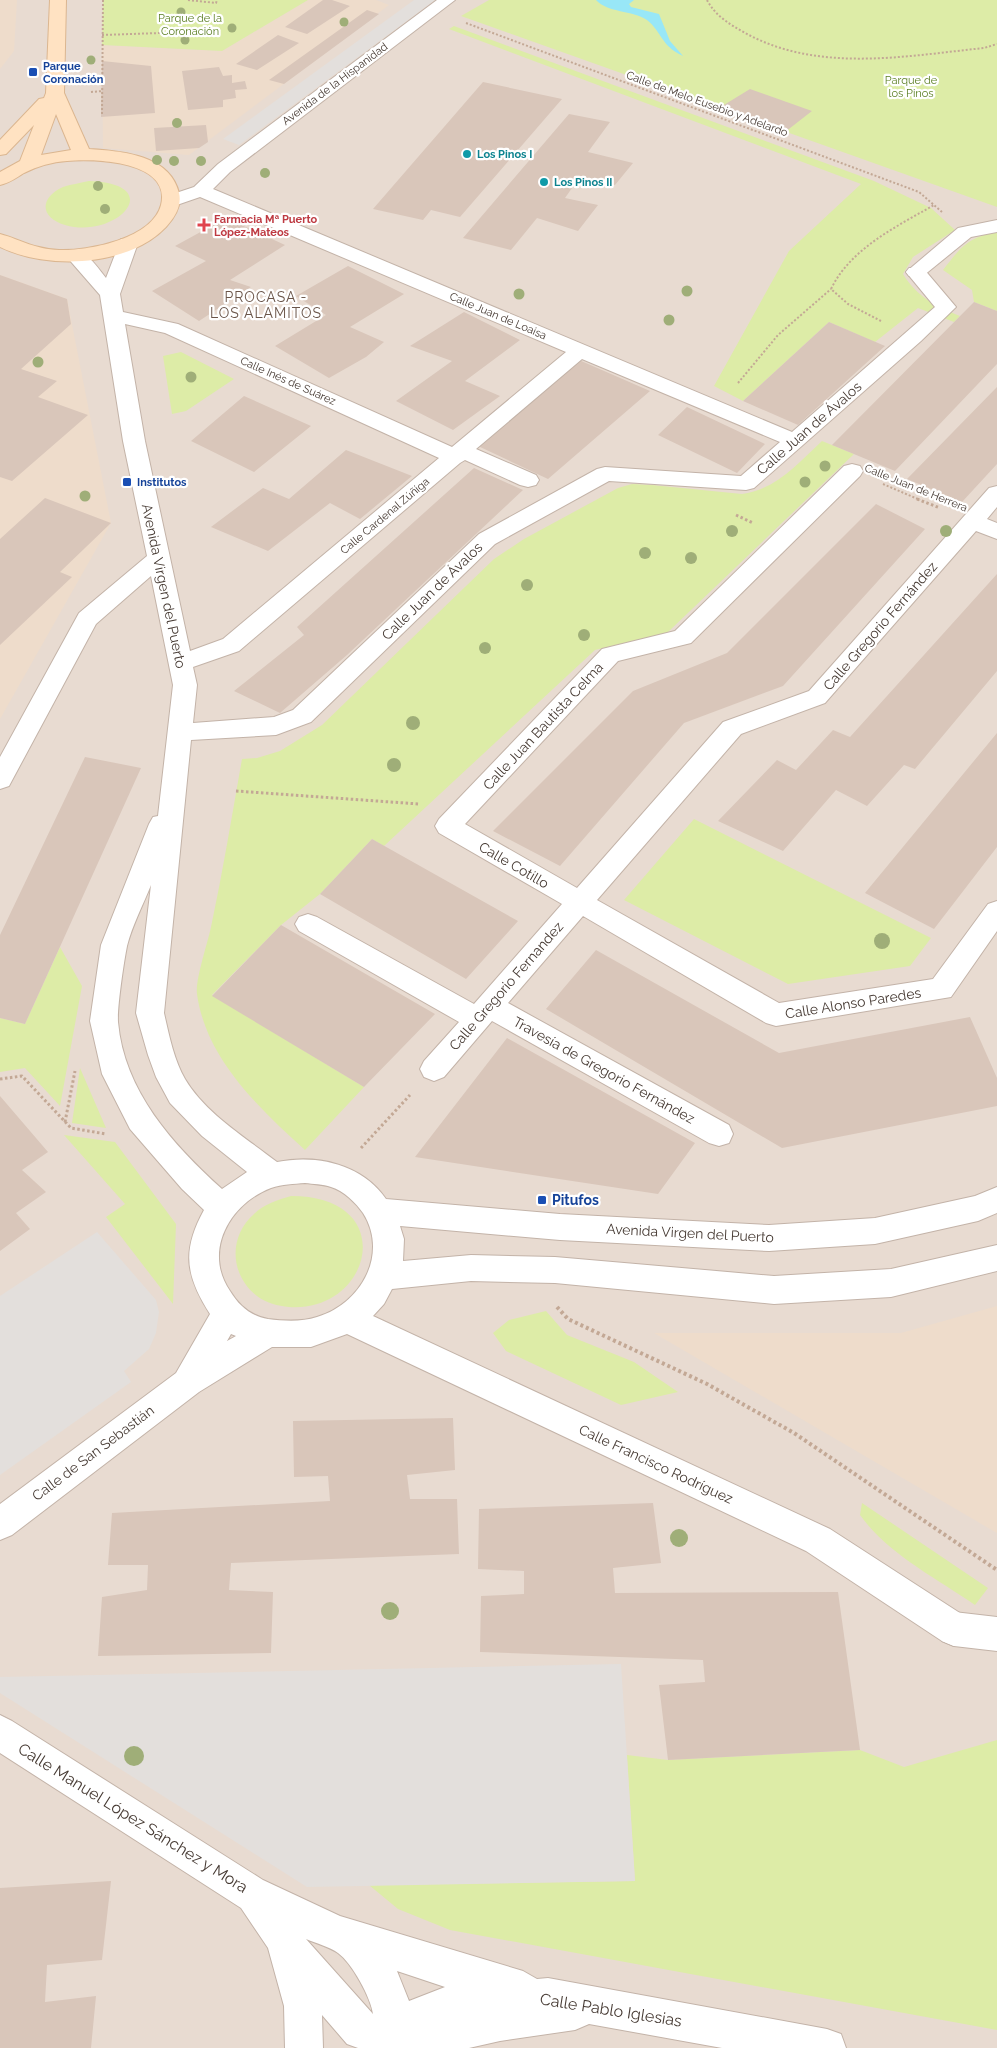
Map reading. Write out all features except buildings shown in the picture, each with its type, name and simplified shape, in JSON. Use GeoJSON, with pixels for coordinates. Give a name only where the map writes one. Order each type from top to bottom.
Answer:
{"type":"FeatureCollection","features":[{"type":"Feature","properties":{"kind":"main road"},"geometry":{"type":"LineString","coordinates":[[28,164],[55,93],[58,0]]}},
{"type":"Feature","properties":{"kind":"main road"},"geometry":{"type":"LineString","coordinates":[[0,150],[55,93]]}},
{"type":"Feature","properties":{"kind":"main road"},"geometry":{"type":"LineString","coordinates":[[55,93],[82,153]]}},
{"type":"Feature","properties":{"kind":"main road"},"geometry":{"type":"LineString","coordinates":[[0,180],[28,164],[54,157],[82,153],[108,154],[132,160],[151,168],[165,180],[170,190],[171,201],[165,217],[150,232],[128,243],[103,251],[76,256],[30,252],[3,245]]}},
{"type":"Feature","properties":{"kind":"street","name":"Avenida de la Hispanidad"},"geometry":{"type":"LineString","coordinates":[[171,201],[201,191],[224,168],[447,0]]}},
{"type":"Feature","properties":{"kind":"street","name":"Avenida de la Hispanidad"},"geometry":{"type":"LineString","coordinates":[[165,180],[185,178],[224,168]]}},
{"type":"Feature","properties":{"kind":"street","name":"Calle Juan de Loaisa"},"geometry":{"type":"LineString","coordinates":[[201,191],[795,442]]}},
{"type":"Feature","properties":{"kind":"street"},"geometry":{"type":"LineString","coordinates":[[965,232],[997,226]]}},
{"type":"Feature","properties":{"kind":"street","name":"Calle Juan de Ávalos"},"geometry":{"type":"LineString","coordinates":[[181,732],[276,726],[302,716],[487,539],[605,474],[746,483],[795,442],[946,307],[916,272],[965,232]]}},
{"type":"Feature","properties":{"kind":"street"},"geometry":{"type":"LineString","coordinates":[[110,294],[128,243]]}},
{"type":"Feature","properties":{"kind":"street","name":"Avenida Virgen del Puerto"},"geometry":{"type":"LineString","coordinates":[[76,256],[110,294],[116,316],[134,441],[186,685],[176,790],[150,1012],[162,1055],[180,1094],[234,1146],[274,1175]]}},
{"type":"Feature","properties":{"kind":"street","name":"Calle Inés de Suárez"},"geometry":{"type":"LineString","coordinates":[[116,316],[171,328],[460,454],[528,480]]}},
{"type":"Feature","properties":{"kind":"street","name":"Calle Cardenal Zúñiga"},"geometry":{"type":"LineString","coordinates":[[181,662],[231,645],[460,454],[579,351]]}},
{"type":"Feature","properties":{"kind":"street","name":"Calle Juan Bautista Celma"},"geometry":{"type":"LineString","coordinates":[[456,817],[610,655],[683,637],[852,471]]}},
{"type":"Feature","properties":{"kind":"street","name":"Calle Gregorio Fernández"},"geometry":{"type":"LineString","coordinates":[[579,903],[732,728],[818,697],[997,493]]}},
{"type":"Feature","properties":{"kind":"street"},"geometry":{"type":"LineString","coordinates":[[973,521],[997,532]]}},
{"type":"Feature","properties":{"kind":"street"},"geometry":{"type":"LineString","coordinates":[[0,780],[87,619],[158,558]]}},
{"type":"Feature","properties":{"kind":"street","name":"Avenida Virgen del Puerto"},"geometry":{"type":"LineString","coordinates":[[176,790],[114,945],[104,1021],[116,1074],[140,1121],[192,1180],[222,1207]]}},
{"type":"Feature","properties":{"kind":"street","name":"Calle Cotillo"},"geometry":{"type":"LineString","coordinates":[[456,817],[579,903]]}},
{"type":"Feature","properties":{"kind":"street","name":"Calle Alonso Paredes"},"geometry":{"type":"LineString","coordinates":[[579,903],[776,1015],[941,989],[997,911]]}},
{"type":"Feature","properties":{"kind":"street","name":"Calle Gregorio Fernandez"},"geometry":{"type":"LineString","coordinates":[[434,1069],[579,903]]}},
{"type":"Feature","properties":{"kind":"street","name":"Travesía de Gregorio Fernández"},"geometry":{"type":"LineString","coordinates":[[308,924],[719,1134]]}},
{"type":"Feature","properties":{"kind":"street"},"geometry":{"type":"LineString","coordinates":[[304,1171],[335,1176],[362,1190],[380,1211],[389,1232],[390,1246],[385,1276],[370,1300],[347,1319],[322,1330],[295,1335],[268,1333],[245,1328],[227,1313],[207,1283],[203,1257],[208,1230],[222,1207],[245,1188],[274,1175],[304,1171]]}},
{"type":"Feature","properties":{"kind":"street","name":"Avenida Virgen del Puerto"},"geometry":{"type":"LineString","coordinates":[[380,1211],[560,1227],[769,1238],[874,1231],[978,1208],[997,1200]]}},
{"type":"Feature","properties":{"kind":"street"},"geometry":{"type":"LineString","coordinates":[[385,1276],[471,1268],[555,1270],[774,1290],[891,1283],[997,1258]]}},
{"type":"Feature","properties":{"kind":"street","name":"Calle de San Sebastián"},"geometry":{"type":"LineString","coordinates":[[187,1383],[227,1313]]}},
{"type":"Feature","properties":{"kind":"street","name":"Calle Francisco Rodríguez"},"geometry":{"type":"LineString","coordinates":[[347,1319],[818,1540],[954,1630],[997,1634]]}},
{"type":"Feature","properties":{"kind":"street","name":"Calle de San Sebastián"},"geometry":{"type":"LineString","coordinates":[[0,1524],[187,1383],[268,1333]]}},
{"type":"Feature","properties":{"kind":"street","name":"Calle Manuel López Sánchez y Mora"},"geometry":{"type":"LineString","coordinates":[[0,1732],[254,1894],[292,1950],[361,2030],[404,2043]]}},
{"type":"Feature","properties":{"kind":"street"},"geometry":{"type":"LineString","coordinates":[[254,1894],[351,1939],[450,1970],[548,1997]]}},
{"type":"Feature","properties":{"kind":"street"},"geometry":{"type":"LineString","coordinates":[[254,1894],[288,1953],[303,2006],[304,2048]]}},
{"type":"Feature","properties":{"kind":"street"},"geometry":{"type":"LineString","coordinates":[[351,1939],[384,1985],[394,2020],[404,2043],[508,2021],[605,2007]]}},
{"type":"Feature","properties":{"kind":"street","name":"Calle Pablo Iglesias"},"geometry":{"type":"LineString","coordinates":[[404,2043],[416,2017],[454,2003],[548,1997],[827,2048]]}},
{"type":"Feature","properties":{"kind":"path"},"geometry":{"type":"LineString","coordinates":[[101,117],[103,0]]}},
{"type":"Feature","properties":{"kind":"path"},"geometry":{"type":"LineString","coordinates":[[188,0],[216,3],[217,0]]}},
{"type":"Feature","properties":{"kind":"path"},"geometry":{"type":"LineString","coordinates":[[707,0],[713,13],[748,36],[787,52],[852,59],[984,48],[997,44]]}},
{"type":"Feature","properties":{"kind":"path","name":"Calle de Melo Eusebio y Adelardo"},"geometry":{"type":"LineString","coordinates":[[432,11],[919,192],[965,232]]}},
{"type":"Feature","properties":{"kind":"path"},"geometry":{"type":"LineString","coordinates":[[102,36],[160,33]]}},
{"type":"Feature","properties":{"kind":"path"},"geometry":{"type":"LineString","coordinates":[[717,408],[778,334],[831,289],[834,277],[854,257],[892,230],[934,205]]}},
{"type":"Feature","properties":{"kind":"path"},"geometry":{"type":"LineString","coordinates":[[831,289],[839,300],[860,313],[896,326],[914,337]]}},
{"type":"Feature","properties":{"kind":"path","name":"Calle Juan de Herrera"},"geometry":{"type":"LineString","coordinates":[[852,471],[973,521]]}},
{"type":"Feature","properties":{"kind":"path"},"geometry":{"type":"LineString","coordinates":[[717,482],[718,514],[736,515],[753,524],[748,535],[776,545]]}},
{"type":"Feature","properties":{"kind":"path"},"geometry":{"type":"LineString","coordinates":[[236,791],[456,817]]}},
{"type":"Feature","properties":{"kind":"path"},"geometry":{"type":"LineString","coordinates":[[335,1176],[434,1069]]}},
{"type":"Feature","properties":{"kind":"path"},"geometry":{"type":"LineString","coordinates":[[0,1079],[22,1076],[57,1115]]}},
{"type":"Feature","properties":{"kind":"path"},"geometry":{"type":"LineString","coordinates":[[555,1270],[554,1304],[568,1319],[707,1384],[794,1433],[997,1570]]}},
{"type":"Feature","properties":{"kind":"shaded area"},"geometry":{"type":"Polygon","coordinates":[[[0,0],[997,0],[997,2048],[0,2048],[0,0]]]}},
{"type":"Feature","properties":{"kind":"shaded area"},"geometry":{"type":"Polygon","coordinates":[[[0,0],[17,0],[14,51],[0,69],[0,0]]]}},
{"type":"Feature","properties":{"kind":"shaded area"},"geometry":{"type":"Polygon","coordinates":[[[308,0],[376,0],[389,5],[189,155],[103,148],[102,45],[222,51],[308,0]]]}},
{"type":"Feature","properties":{"kind":"shaded area"},"geometry":{"type":"Polygon","coordinates":[[[414,0],[435,0],[239,145],[223,139],[414,0]]]}},
{"type":"Feature","properties":{"kind":"shaded area"},"geometry":{"type":"Polygon","coordinates":[[[0,275],[67,299],[111,523],[0,719],[0,275]]]}},
{"type":"Feature","properties":{"kind":"shaded area"},"geometry":{"type":"Polygon","coordinates":[[[97,1232],[156,1300],[159,1312],[156,1333],[149,1349],[124,1371],[131,1382],[0,1475],[0,1296],[97,1232]]]}},
{"type":"Feature","properties":{"kind":"shaded area"},"geometry":{"type":"Polygon","coordinates":[[[997,1306],[997,1533],[654,1333],[901,1333],[997,1306]]]}},
{"type":"Feature","properties":{"kind":"shaded area"},"geometry":{"type":"Polygon","coordinates":[[[621,1664],[635,1881],[307,1887],[0,1693],[0,1677],[621,1664]]]}},
{"type":"Feature","properties":{"kind":"green space","name":"Parque de la Coronación"},"geometry":{"type":"Polygon","coordinates":[[[103,0],[308,0],[222,51],[102,45],[103,0]]]}},
{"type":"Feature","properties":{"kind":"green space","name":"Parque de los Pinos"},"geometry":{"type":"Polygon","coordinates":[[[489,0],[997,0],[997,207],[461,16],[489,0]]]}},
{"type":"Feature","properties":{"kind":"green space"},"geometry":{"type":"Polygon","coordinates":[[[454,26],[874,181],[931,208],[955,230],[913,257],[903,274],[921,295],[960,316],[954,322],[918,308],[875,342],[829,322],[743,401],[714,386],[789,251],[861,184],[449,29],[454,26]]]}},
{"type":"Feature","properties":{"kind":"green space"},"geometry":{"type":"Polygon","coordinates":[[[89,181],[113,184],[126,191],[130,200],[126,210],[102,225],[84,228],[65,225],[51,218],[47,213],[46,202],[55,192],[63,187],[89,181]]]}},
{"type":"Feature","properties":{"kind":"green space"},"geometry":{"type":"Polygon","coordinates":[[[997,232],[997,311],[974,302],[972,290],[943,270],[955,255],[972,240],[997,232]]]}},
{"type":"Feature","properties":{"kind":"green space"},"geometry":{"type":"Polygon","coordinates":[[[181,352],[234,379],[186,411],[172,414],[163,356],[181,352]]]}},
{"type":"Feature","properties":{"kind":"green space"},"geometry":{"type":"Polygon","coordinates":[[[822,441],[854,454],[667,633],[595,650],[384,846],[372,839],[320,894],[281,925],[212,995],[364,1087],[305,1150],[253,1099],[223,1061],[211,1040],[202,1018],[197,994],[198,980],[215,906],[242,759],[257,758],[280,751],[322,725],[494,559],[524,539],[618,488],[632,484],[742,494],[754,491],[766,487],[786,474],[822,441]]]}},
{"type":"Feature","properties":{"kind":"green space"},"geometry":{"type":"Polygon","coordinates":[[[694,819],[931,938],[910,966],[788,984],[624,900],[694,819]]]}},
{"type":"Feature","properties":{"kind":"green space"},"geometry":{"type":"Polygon","coordinates":[[[60,947],[82,986],[60,1106],[25,1068],[0,1072],[0,1018],[25,1024],[60,947]]]}},
{"type":"Feature","properties":{"kind":"green space"},"geometry":{"type":"Polygon","coordinates":[[[80,1068],[106,1128],[72,1123],[80,1068]]]}},
{"type":"Feature","properties":{"kind":"green space"},"geometry":{"type":"Polygon","coordinates":[[[64,1135],[115,1142],[176,1224],[173,1304],[106,1217],[125,1204],[64,1135]]]}},
{"type":"Feature","properties":{"kind":"green space"},"geometry":{"type":"Polygon","coordinates":[[[291,1196],[326,1201],[349,1214],[361,1233],[362,1254],[355,1275],[340,1292],[317,1304],[289,1307],[264,1301],[248,1287],[241,1278],[237,1267],[236,1245],[246,1223],[262,1208],[291,1196]]]}},
{"type":"Feature","properties":{"kind":"green space"},"geometry":{"type":"Polygon","coordinates":[[[546,1311],[567,1335],[634,1362],[678,1392],[621,1405],[506,1351],[493,1333],[509,1320],[546,1311]]]}},
{"type":"Feature","properties":{"kind":"green space"},"geometry":{"type":"Polygon","coordinates":[[[862,1503],[988,1588],[975,1605],[913,1565],[884,1542],[860,1515],[862,1503]]]}},
{"type":"Feature","properties":{"kind":"green space"},"geometry":{"type":"Polygon","coordinates":[[[997,1740],[997,2030],[450,1930],[398,1909],[369,1885],[635,1881],[627,1755],[668,1760],[860,1750],[904,1767],[997,1740]]]}},
{"type":"Feature","properties":{"kind":"water"},"geometry":{"type":"Polygon","coordinates":[[[596,0],[634,0],[629,4],[631,7],[659,14],[670,41],[683,56],[670,48],[647,20],[634,14],[607,7],[596,0]]]}},
{"type":"Feature","properties":{"kind":"place","name":"Parque Coronación"},"geometry":{"type":"Point","coordinates":[33,72]}},
{"type":"Feature","properties":{"kind":"place","name":"Los Pinos I"},"geometry":{"type":"Point","coordinates":[467,154]}},
{"type":"Feature","properties":{"kind":"place","name":"Los Pinos II"},"geometry":{"type":"Point","coordinates":[544,182]}},
{"type":"Feature","properties":{"kind":"place","name":"Farmacia Mª Puerto López-Mateos"},"geometry":{"type":"Point","coordinates":[204,225]}},
{"type":"Feature","properties":{"kind":"place","name":"Institutos"},"geometry":{"type":"Point","coordinates":[127,482]}},
{"type":"Feature","properties":{"kind":"place","name":"Pitufos"},"geometry":{"type":"Point","coordinates":[542,1200]}},
{"type":"Feature","properties":{"kind":"district","name":"PROCASA - LOS ALAMITOS"},"geometry":{"type":"Point","coordinates":[266,306]}}]}
